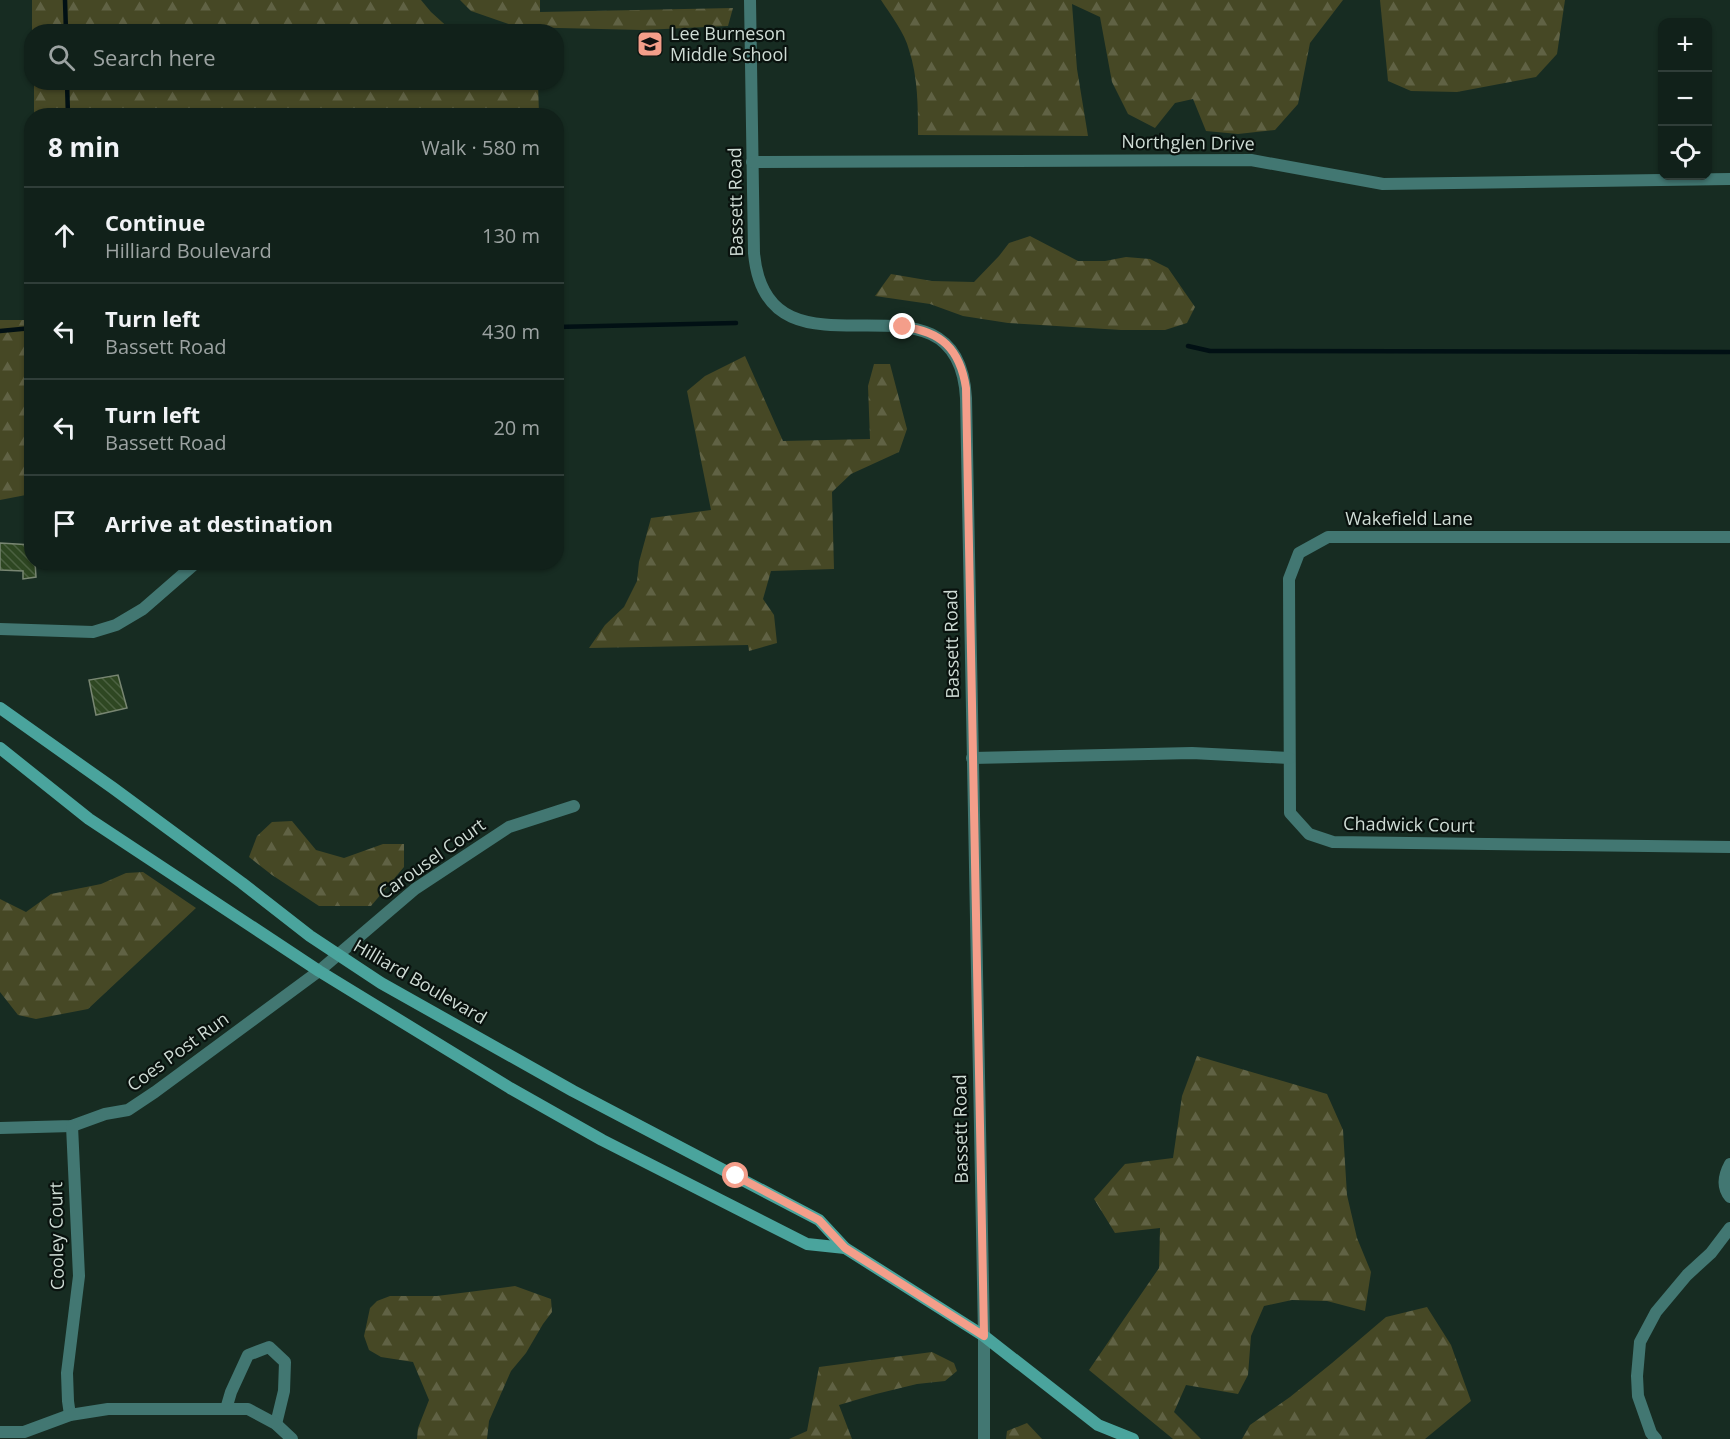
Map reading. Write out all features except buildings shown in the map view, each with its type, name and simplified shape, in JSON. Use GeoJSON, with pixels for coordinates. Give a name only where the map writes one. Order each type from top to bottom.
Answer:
{"type":"FeatureCollection","features":[{"type":"Feature","properties":{"kind":"main road","name":"Hilliard Boulevard"},"geometry":{"type":"LineString","coordinates":[[0,708],[131,801],[310,936],[381,983],[573,1090],[819,1220],[845,1248],[984,1336],[1098,1425],[1133,1439]]}},
{"type":"Feature","properties":{"kind":"main road","name":"Hilliard Boulevard"},"geometry":{"type":"LineString","coordinates":[[0,748],[89,819],[510,1088],[602,1140],[807,1244],[845,1248]]}},
{"type":"Feature","properties":{"kind":"main road","name":"Hilliard Boulevard"},"geometry":{"type":"LineString","coordinates":[[1098,1425],[1108,1439]]}},
{"type":"Feature","properties":{"kind":"street","name":"Bassett Road"},"geometry":{"type":"LineString","coordinates":[[750,0],[755,262],[762,285],[777,307],[795,319],[814,324],[896,326],[924,331],[946,343],[956,356],[962,372],[966,398],[984,1439]]}},
{"type":"Feature","properties":{"kind":"street","name":"Northglen Drive"},"geometry":{"type":"LineString","coordinates":[[752,162],[1251,160],[1383,184],[1730,179]]}},
{"type":"Feature","properties":{"kind":"street","name":"Wakefield Lane"},"geometry":{"type":"LineString","coordinates":[[1289,758],[1289,579],[1299,553],[1328,537],[1730,537]]}},
{"type":"Feature","properties":{"kind":"street"},"geometry":{"type":"LineString","coordinates":[[0,629],[93,632],[116,625],[143,609],[188,570]]}},
{"type":"Feature","properties":{"kind":"street"},"geometry":{"type":"LineString","coordinates":[[972,758],[1192,753],[1289,758]]}},
{"type":"Feature","properties":{"kind":"street","name":"Chadwick Court"},"geometry":{"type":"LineString","coordinates":[[1289,758],[1290,813],[1309,834],[1333,842],[1730,847]]}},
{"type":"Feature","properties":{"kind":"street","name":"Carousel Court"},"geometry":{"type":"LineString","coordinates":[[321,969],[415,889],[508,827],[574,806]]}},
{"type":"Feature","properties":{"kind":"street","name":"Coes Post Run"},"geometry":{"type":"LineString","coordinates":[[0,1128],[72,1126],[105,1114],[128,1110],[321,969]]}},
{"type":"Feature","properties":{"kind":"street","name":"Cooley Court"},"geometry":{"type":"LineString","coordinates":[[70,1415],[67,1373],[79,1276],[72,1126]]}},
{"type":"Feature","properties":{"kind":"street"},"geometry":{"type":"LineString","coordinates":[[1730,1164],[1724,1182],[1730,1197]]}},
{"type":"Feature","properties":{"kind":"street"},"geometry":{"type":"LineString","coordinates":[[1650,1437],[1638,1396],[1640,1342],[1656,1312],[1688,1275],[1712,1253],[1730,1228]]}},
{"type":"Feature","properties":{"kind":"street"},"geometry":{"type":"LineString","coordinates":[[226,1409],[248,1355],[269,1347],[285,1362],[284,1391],[276,1424]]}},
{"type":"Feature","properties":{"kind":"street"},"geometry":{"type":"LineString","coordinates":[[0,1432],[24,1432],[70,1415],[108,1409],[248,1409],[276,1424],[292,1439]]}},
{"type":"Feature","properties":{"kind":"green space"},"geometry":{"type":"Polygon","coordinates":[[[32,0],[421,0],[444,24],[32,24],[32,0]]]}},
{"type":"Feature","properties":{"kind":"green space"},"geometry":{"type":"Polygon","coordinates":[[[460,0],[540,0],[540,12],[733,8],[728,26],[643,30],[564,28],[564,24],[508,24],[471,11],[460,0]]]}},
{"type":"Feature","properties":{"kind":"green space"},"geometry":{"type":"Polygon","coordinates":[[[881,0],[1343,0],[1310,43],[1298,104],[1275,130],[1238,134],[1206,131],[1193,99],[1175,103],[1155,128],[1128,114],[1112,82],[1100,17],[1072,4],[1077,69],[1088,136],[918,135],[917,92],[912,60],[904,37],[881,0]]]}},
{"type":"Feature","properties":{"kind":"green space"},"geometry":{"type":"Polygon","coordinates":[[[1380,0],[1565,0],[1557,54],[1536,77],[1457,92],[1411,91],[1388,81],[1380,0]]]}},
{"type":"Feature","properties":{"kind":"green space"},"geometry":{"type":"Polygon","coordinates":[[[34,90],[538,90],[539,108],[34,108],[34,90]]]}},
{"type":"Feature","properties":{"kind":"green space"},"geometry":{"type":"Polygon","coordinates":[[[1030,236],[1078,261],[1105,261],[1126,257],[1150,259],[1168,268],[1195,307],[1187,323],[1165,330],[1121,330],[1008,323],[963,316],[930,304],[875,296],[891,274],[932,281],[974,282],[1009,243],[1030,236]]]}},
{"type":"Feature","properties":{"kind":"green space"},"geometry":{"type":"Polygon","coordinates":[[[0,320],[24,320],[24,495],[0,500],[0,320]]]}},
{"type":"Feature","properties":{"kind":"green space"},"geometry":{"type":"Polygon","coordinates":[[[745,356],[783,441],[870,439],[868,386],[874,364],[890,364],[907,429],[899,452],[851,474],[832,492],[834,569],[771,571],[763,599],[774,615],[777,643],[749,651],[748,645],[589,648],[605,625],[624,607],[637,581],[639,562],[651,518],[711,510],[687,391],[705,376],[745,356]]]}},
{"type":"Feature","properties":{"kind":"green space"},"geometry":{"type":"Polygon","coordinates":[[[292,821],[316,850],[344,858],[383,844],[404,844],[404,867],[371,906],[319,906],[249,857],[257,836],[272,822],[292,821]]]}},
{"type":"Feature","properties":{"kind":"green space"},"geometry":{"type":"Polygon","coordinates":[[[143,872],[196,908],[88,1009],[36,1019],[18,1015],[0,992],[0,899],[26,912],[51,894],[101,884],[126,873],[143,872]]]}},
{"type":"Feature","properties":{"kind":"green space"},"geometry":{"type":"Polygon","coordinates":[[[1197,1056],[1327,1094],[1343,1130],[1347,1195],[1357,1238],[1371,1272],[1365,1311],[1327,1301],[1292,1300],[1264,1306],[1251,1336],[1248,1375],[1238,1394],[1186,1385],[1174,1412],[1201,1439],[1173,1439],[1089,1370],[1159,1268],[1160,1228],[1115,1233],[1094,1199],[1125,1164],[1173,1158],[1182,1096],[1197,1056]]]}},
{"type":"Feature","properties":{"kind":"green space"},"geometry":{"type":"Polygon","coordinates":[[[515,1286],[551,1299],[552,1312],[526,1353],[511,1371],[489,1421],[487,1439],[417,1439],[418,1428],[429,1400],[413,1362],[381,1357],[369,1350],[364,1336],[370,1308],[377,1301],[390,1296],[437,1296],[515,1286]]]}},
{"type":"Feature","properties":{"kind":"green space"},"geometry":{"type":"Polygon","coordinates":[[[1427,1307],[1451,1345],[1471,1401],[1425,1439],[1242,1439],[1250,1425],[1290,1397],[1386,1317],[1427,1307]]]}},
{"type":"Feature","properties":{"kind":"green space"},"geometry":{"type":"Polygon","coordinates":[[[932,1352],[954,1363],[957,1371],[945,1381],[917,1384],[839,1405],[852,1439],[789,1439],[807,1431],[819,1367],[932,1352]]]}},
{"type":"Feature","properties":{"kind":"green space"},"geometry":{"type":"Polygon","coordinates":[[[1027,1423],[1042,1439],[1006,1439],[1007,1431],[1027,1423]]]}},
{"type":"Feature","properties":{"kind":"waterway"},"geometry":{"type":"LineString","coordinates":[[65,0],[66,24]]}},
{"type":"Feature","properties":{"kind":"waterway"},"geometry":{"type":"LineString","coordinates":[[67,90],[68,108]]}},
{"type":"Feature","properties":{"kind":"waterway"},"geometry":{"type":"LineString","coordinates":[[564,327],[736,323]]}},
{"type":"Feature","properties":{"kind":"waterway"},"geometry":{"type":"LineString","coordinates":[[0,331],[24,329]]}},
{"type":"Feature","properties":{"kind":"waterway"},"geometry":{"type":"LineString","coordinates":[[1188,346],[1210,351],[1730,352]]}},
{"type":"Feature","properties":{"kind":"place","name":"Lee Burneson Middle School"},"geometry":{"type":"Point","coordinates":[650,44]}},
{"type":"Feature","properties":{"kind":"route"},"geometry":{"type":"LineString","coordinates":[[736,1176],[819,1220],[845,1248],[984,1336],[966,388],[960,364],[946,343],[924,331],[903,327]]}}]}
